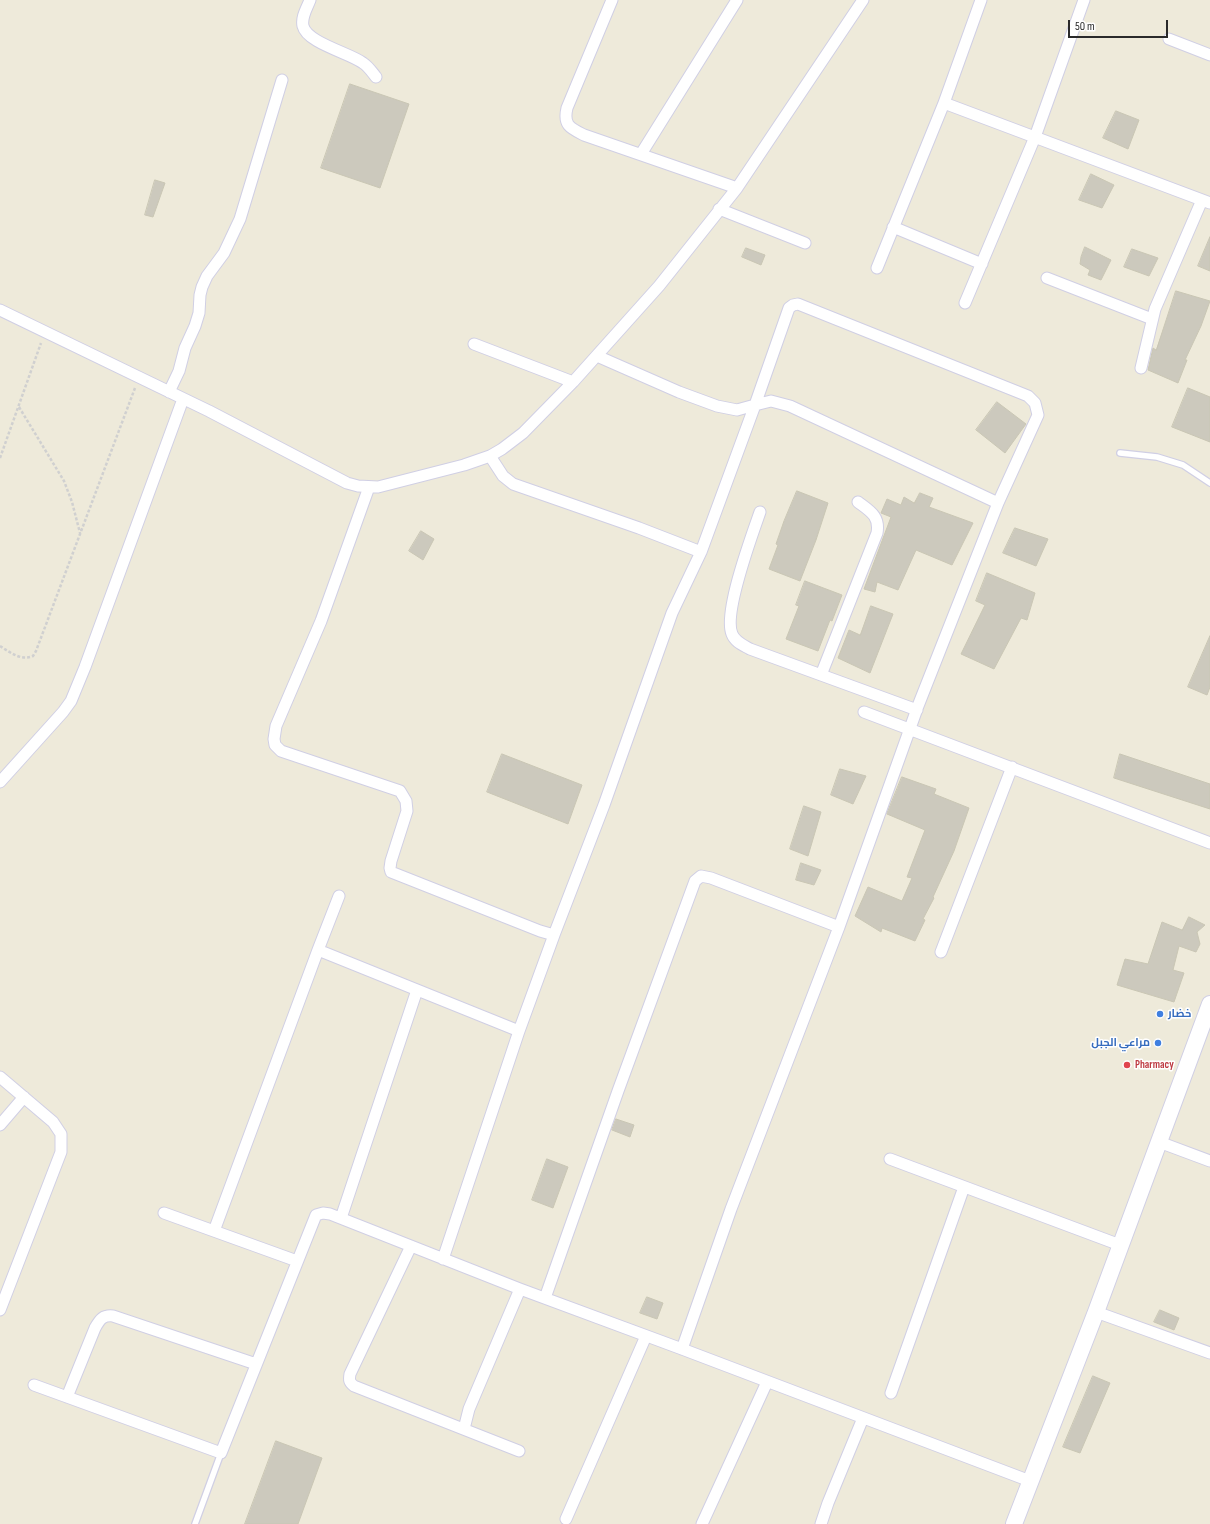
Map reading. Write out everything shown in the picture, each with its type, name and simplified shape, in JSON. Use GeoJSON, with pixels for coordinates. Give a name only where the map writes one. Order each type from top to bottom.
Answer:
{"type":"FeatureCollection","features":[{"type":"Feature","properties":{"kind":"street"},"geometry":{"type":"LineString","coordinates":[[310,0],[303,19],[303,28],[307,34],[363,63],[376,76]]}},
{"type":"Feature","properties":{"kind":"street"},"geometry":{"type":"LineString","coordinates":[[612,0],[567,108],[565,116],[567,124],[572,129],[584,135],[737,188]]}},
{"type":"Feature","properties":{"kind":"street"},"geometry":{"type":"LineString","coordinates":[[641,154],[737,0]]}},
{"type":"Feature","properties":{"kind":"street"},"geometry":{"type":"LineString","coordinates":[[0,310],[169,392],[289,452],[347,483],[369,487],[386,486],[464,465],[490,456],[502,449],[523,432],[574,382],[659,286],[737,188],[863,0]]}},
{"type":"Feature","properties":{"kind":"street"},"geometry":{"type":"LineString","coordinates":[[877,268],[944,103],[982,0]]}},
{"type":"Feature","properties":{"kind":"street"},"geometry":{"type":"LineString","coordinates":[[965,303],[1035,137],[1084,0]]}},
{"type":"Feature","properties":{"kind":"street"},"geometry":{"type":"LineString","coordinates":[[1170,39],[1210,55]]}},
{"type":"Feature","properties":{"kind":"street"},"geometry":{"type":"LineString","coordinates":[[169,392],[179,371],[185,348],[195,326],[199,313],[202,287],[207,276],[224,253],[240,219],[282,80]]}},
{"type":"Feature","properties":{"kind":"street"},"geometry":{"type":"LineString","coordinates":[[944,103],[1206,202],[1155,309],[1141,368]]}},
{"type":"Feature","properties":{"kind":"street"},"geometry":{"type":"LineString","coordinates":[[720,209],[805,243]]}},
{"type":"Feature","properties":{"kind":"street"},"geometry":{"type":"LineString","coordinates":[[893,227],[982,264]]}},
{"type":"Feature","properties":{"kind":"street"},"geometry":{"type":"LineString","coordinates":[[1046,278],[1152,319]]}},
{"type":"Feature","properties":{"kind":"street"},"geometry":{"type":"LineString","coordinates":[[443,1258],[519,1031],[604,805],[672,613],[701,552],[789,308],[798,304],[1028,396],[1035,403],[1038,415],[998,503],[910,728],[839,927],[731,1209],[682,1349]]}},
{"type":"Feature","properties":{"kind":"street"},"geometry":{"type":"LineString","coordinates":[[474,344],[574,382]]}},
{"type":"Feature","properties":{"kind":"street"},"geometry":{"type":"LineString","coordinates":[[597,356],[679,392],[717,406],[737,410],[771,401],[790,406],[998,503]]}},
{"type":"Feature","properties":{"kind":"street"},"geometry":{"type":"LineString","coordinates":[[0,782],[63,712],[71,701],[85,667],[183,399]]}},
{"type":"Feature","properties":{"kind":"street"},"geometry":{"type":"LineString","coordinates":[[490,456],[503,476],[513,484],[639,528],[701,552]]}},
{"type":"Feature","properties":{"kind":"street"},"geometry":{"type":"LineString","coordinates":[[369,487],[321,621],[276,726],[274,739],[275,746],[281,751],[400,791],[406,801],[407,811],[391,861],[391,872],[540,931],[554,935]]}},
{"type":"Feature","properties":{"kind":"street"},"geometry":{"type":"LineString","coordinates":[[821,675],[877,533],[877,519],[858,502]]}},
{"type":"Feature","properties":{"kind":"street"},"geometry":{"type":"LineString","coordinates":[[760,512],[736,589],[730,626],[732,636],[739,643],[750,649],[917,710]]}},
{"type":"Feature","properties":{"kind":"street"},"geometry":{"type":"LineString","coordinates":[[864,712],[910,728],[1210,843]]}},
{"type":"Feature","properties":{"kind":"street"},"geometry":{"type":"LineString","coordinates":[[941,952],[1012,767]]}},
{"type":"Feature","properties":{"kind":"street"},"geometry":{"type":"LineString","coordinates":[[545,1298],[618,1091],[695,881],[701,876],[711,878],[839,927]]}},
{"type":"Feature","properties":{"kind":"street"},"geometry":{"type":"LineString","coordinates":[[214,1231],[339,896]]}},
{"type":"Feature","properties":{"kind":"street"},"geometry":{"type":"LineString","coordinates":[[318,950],[519,1031]]}},
{"type":"Feature","properties":{"kind":"street"},"geometry":{"type":"LineString","coordinates":[[341,1218],[417,990]]}},
{"type":"Feature","properties":{"kind":"street"},"geometry":{"type":"LineString","coordinates":[[1014,1524],[1096,1312],[1210,1004]]}},
{"type":"Feature","properties":{"kind":"street"},"geometry":{"type":"LineString","coordinates":[[0,1077],[53,1122],[61,1134],[61,1152],[0,1310]]}},
{"type":"Feature","properties":{"kind":"street"},"geometry":{"type":"LineString","coordinates":[[0,1126],[24,1097]]}},
{"type":"Feature","properties":{"kind":"street"},"geometry":{"type":"LineString","coordinates":[[1159,1142],[1210,1161]]}},
{"type":"Feature","properties":{"kind":"street"},"geometry":{"type":"LineString","coordinates":[[890,1159],[1120,1245]]}},
{"type":"Feature","properties":{"kind":"street"},"geometry":{"type":"LineString","coordinates":[[891,1393],[964,1187]]}},
{"type":"Feature","properties":{"kind":"street"},"geometry":{"type":"LineString","coordinates":[[164,1213],[297,1261]]}},
{"type":"Feature","properties":{"kind":"street"},"geometry":{"type":"LineString","coordinates":[[34,1385],[221,1453],[316,1215],[323,1213],[341,1218],[520,1289],[1030,1481]]}},
{"type":"Feature","properties":{"kind":"street"},"geometry":{"type":"LineString","coordinates":[[411,1246],[350,1374],[349,1379],[354,1386],[519,1451]]}},
{"type":"Feature","properties":{"kind":"street"},"geometry":{"type":"LineString","coordinates":[[464,1429],[469,1409],[520,1289]]}},
{"type":"Feature","properties":{"kind":"street"},"geometry":{"type":"LineString","coordinates":[[1096,1312],[1210,1353]]}},
{"type":"Feature","properties":{"kind":"street"},"geometry":{"type":"LineString","coordinates":[[67,1397],[94,1328],[100,1319],[105,1316],[113,1316],[256,1364]]}},
{"type":"Feature","properties":{"kind":"street"},"geometry":{"type":"LineString","coordinates":[[566,1519],[646,1336]]}},
{"type":"Feature","properties":{"kind":"street"},"geometry":{"type":"LineString","coordinates":[[702,1524],[767,1382]]}},
{"type":"Feature","properties":{"kind":"street"},"geometry":{"type":"LineString","coordinates":[[821,1524],[828,1503],[863,1418]]}},
{"type":"Feature","properties":{"kind":"lane"},"geometry":{"type":"LineString","coordinates":[[1120,453],[1157,457],[1183,465],[1210,483]]}},
{"type":"Feature","properties":{"kind":"lane"},"geometry":{"type":"LineString","coordinates":[[194,1524],[221,1453]]}},
{"type":"Feature","properties":{"kind":"path"},"geometry":{"type":"LineString","coordinates":[[0,458],[45,332]]}},
{"type":"Feature","properties":{"kind":"path"},"geometry":{"type":"LineString","coordinates":[[0,646],[19,657],[27,658],[34,656],[139,378]]}},
{"type":"Feature","properties":{"kind":"path"},"geometry":{"type":"LineString","coordinates":[[19,407],[64,480],[72,502],[80,533]]}},
{"type":"Feature","properties":{"kind":"building"},"geometry":{"type":"Polygon","coordinates":[[[350,84],[409,104],[380,188],[321,168],[350,84]]]}},
{"type":"Feature","properties":{"kind":"building"},"geometry":{"type":"Polygon","coordinates":[[[1116,111],[1139,120],[1128,149],[1103,138],[1116,111]]]}},
{"type":"Feature","properties":{"kind":"building"},"geometry":{"type":"Polygon","coordinates":[[[1091,174],[1114,185],[1102,208],[1079,200],[1091,174]]]}},
{"type":"Feature","properties":{"kind":"building"},"geometry":{"type":"Polygon","coordinates":[[[155,180],[165,183],[153,217],[145,215],[155,180]]]}},
{"type":"Feature","properties":{"kind":"building"},"geometry":{"type":"Polygon","coordinates":[[[1210,237],[1210,271],[1198,266],[1210,237]]]}},
{"type":"Feature","properties":{"kind":"building"},"geometry":{"type":"Polygon","coordinates":[[[1085,247],[1111,260],[1101,280],[1088,275],[1090,270],[1080,264],[1085,247]]]}},
{"type":"Feature","properties":{"kind":"building"},"geometry":{"type":"Polygon","coordinates":[[[746,248],[765,255],[761,265],[742,257],[746,248]]]}},
{"type":"Feature","properties":{"kind":"building"},"geometry":{"type":"Polygon","coordinates":[[[1132,249],[1158,258],[1149,276],[1124,267],[1132,249]]]}},
{"type":"Feature","properties":{"kind":"building"},"geometry":{"type":"Polygon","coordinates":[[[1176,291],[1210,301],[1201,326],[1185,360],[1187,360],[1178,383],[1148,370],[1153,348],[1156,350],[1176,291]]]}},
{"type":"Feature","properties":{"kind":"building"},"geometry":{"type":"Polygon","coordinates":[[[1188,388],[1210,397],[1210,442],[1172,427],[1188,388]]]}},
{"type":"Feature","properties":{"kind":"building"},"geometry":{"type":"Polygon","coordinates":[[[997,402],[1026,424],[1005,453],[976,430],[997,402]]]}},
{"type":"Feature","properties":{"kind":"building"},"geometry":{"type":"Polygon","coordinates":[[[797,491],[828,503],[816,540],[800,581],[769,569],[778,545],[776,544],[784,521],[797,491]]]}},
{"type":"Feature","properties":{"kind":"building"},"geometry":{"type":"Polygon","coordinates":[[[920,493],[933,498],[929,507],[973,523],[952,565],[916,550],[898,590],[877,582],[875,592],[864,589],[891,517],[881,513],[887,499],[901,505],[904,497],[914,503],[920,493]]]}},
{"type":"Feature","properties":{"kind":"building"},"geometry":{"type":"Polygon","coordinates":[[[1015,528],[1048,539],[1036,566],[1003,553],[1015,528]]]}},
{"type":"Feature","properties":{"kind":"building"},"geometry":{"type":"Polygon","coordinates":[[[421,531],[434,539],[423,560],[409,551],[421,531]]]}},
{"type":"Feature","properties":{"kind":"building"},"geometry":{"type":"Polygon","coordinates":[[[987,573],[1035,593],[1027,620],[1021,618],[994,669],[961,654],[985,605],[976,601],[987,573]]]}},
{"type":"Feature","properties":{"kind":"building"},"geometry":{"type":"Polygon","coordinates":[[[805,581],[842,595],[818,651],[786,639],[799,606],[796,605],[805,581]]]}},
{"type":"Feature","properties":{"kind":"building"},"geometry":{"type":"Polygon","coordinates":[[[871,606],[893,614],[870,673],[838,658],[849,630],[860,635],[871,606]]]}},
{"type":"Feature","properties":{"kind":"building"},"geometry":{"type":"Polygon","coordinates":[[[1210,636],[1210,687],[1207,695],[1188,687],[1210,636]]]}},
{"type":"Feature","properties":{"kind":"building"},"geometry":{"type":"Polygon","coordinates":[[[502,754],[582,785],[568,824],[487,792],[502,754]]]}},
{"type":"Feature","properties":{"kind":"building"},"geometry":{"type":"Polygon","coordinates":[[[1120,754],[1210,784],[1210,809],[1114,778],[1120,754]]]}},
{"type":"Feature","properties":{"kind":"building"},"geometry":{"type":"Polygon","coordinates":[[[840,769],[866,776],[853,804],[831,795],[840,769]]]}},
{"type":"Feature","properties":{"kind":"building"},"geometry":{"type":"Polygon","coordinates":[[[902,777],[936,789],[934,794],[969,808],[954,851],[933,897],[934,898],[923,919],[925,920],[915,941],[882,928],[881,932],[855,916],[868,887],[902,901],[912,878],[907,877],[925,830],[887,814],[902,777]]]}},
{"type":"Feature","properties":{"kind":"building"},"geometry":{"type":"Polygon","coordinates":[[[804,806],[821,812],[808,856],[790,849],[804,806]]]}},
{"type":"Feature","properties":{"kind":"building"},"geometry":{"type":"Polygon","coordinates":[[[801,863],[821,870],[814,885],[796,880],[801,863]]]}},
{"type":"Feature","properties":{"kind":"building"},"geometry":{"type":"Polygon","coordinates":[[[1189,917],[1205,925],[1197,932],[1200,944],[1196,952],[1179,946],[1173,970],[1184,973],[1174,1002],[1117,985],[1125,959],[1148,964],[1162,922],[1182,930],[1189,917]]]}},
{"type":"Feature","properties":{"kind":"building"},"geometry":{"type":"Polygon","coordinates":[[[616,1119],[634,1125],[630,1137],[612,1130],[616,1119]]]}},
{"type":"Feature","properties":{"kind":"building"},"geometry":{"type":"Polygon","coordinates":[[[547,1159],[568,1167],[553,1208],[532,1200],[547,1159]]]}},
{"type":"Feature","properties":{"kind":"building"},"geometry":{"type":"Polygon","coordinates":[[[647,1297],[663,1303],[657,1319],[640,1313],[647,1297]]]}},
{"type":"Feature","properties":{"kind":"building"},"geometry":{"type":"Polygon","coordinates":[[[1160,1310],[1179,1318],[1174,1330],[1154,1322],[1160,1310]]]}},
{"type":"Feature","properties":{"kind":"building"},"geometry":{"type":"Polygon","coordinates":[[[1093,1376],[1110,1383],[1080,1453],[1063,1447],[1093,1376]]]}},
{"type":"Feature","properties":{"kind":"building"},"geometry":{"type":"Polygon","coordinates":[[[276,1441],[322,1458],[298,1524],[245,1524],[276,1441]]]}},
{"type":"Feature","properties":{"kind":"place","name":"خضار"},"geometry":{"type":"Point","coordinates":[1160,1014]}},
{"type":"Feature","properties":{"kind":"place","name":"مراعي الجبل"},"geometry":{"type":"Point","coordinates":[1158,1043]}},
{"type":"Feature","properties":{"kind":"place","name":"Pharmacy"},"geometry":{"type":"Point","coordinates":[1127,1065]}}]}
